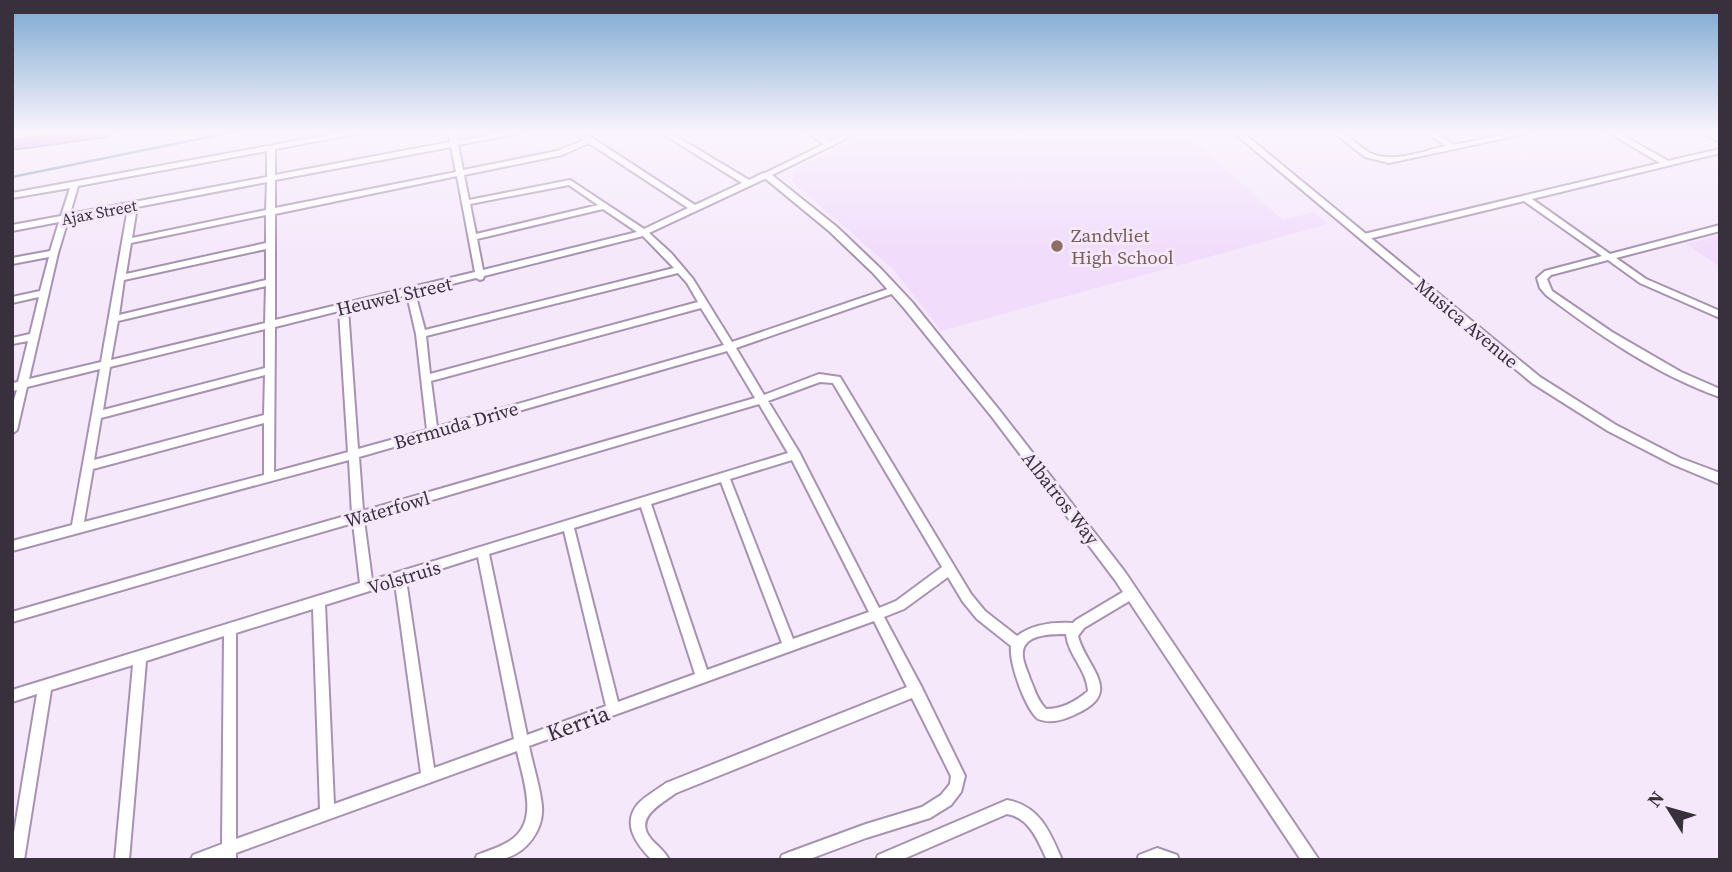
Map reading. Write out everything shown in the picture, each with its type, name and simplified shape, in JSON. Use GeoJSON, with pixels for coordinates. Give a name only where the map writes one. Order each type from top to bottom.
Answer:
{"type":"FeatureCollection","features":[{"type":"Feature","properties":{"kind":"street"},"geometry":{"type":"LineString","coordinates":[[12,196],[137,173]]}},
{"type":"Feature","properties":{"kind":"street"},"geometry":{"type":"LineString","coordinates":[[269,477],[271,173]]}},
{"type":"Feature","properties":{"kind":"street","name":"Ajax Street"},"geometry":{"type":"LineString","coordinates":[[12,229],[304,173]]}},
{"type":"Feature","properties":{"kind":"street"},"geometry":{"type":"LineString","coordinates":[[128,240],[457,173]]}},
{"type":"Feature","properties":{"kind":"street"},"geometry":{"type":"LineString","coordinates":[[460,173],[480,277]]}},
{"type":"Feature","properties":{"kind":"street"},"geometry":{"type":"LineString","coordinates":[[640,173],[695,209]]}},
{"type":"Feature","properties":{"kind":"street"},"geometry":{"type":"LineString","coordinates":[[731,173],[748,183]]}},
{"type":"Feature","properties":{"kind":"street"},"geometry":{"type":"LineString","coordinates":[[766,175],[771,173]]}},
{"type":"Feature","properties":{"kind":"street","name":"Musica Avenue"},"geometry":{"type":"LineString","coordinates":[[1286,173],[1536,380],[1612,428],[1676,461],[1720,479]]}},
{"type":"Feature","properties":{"kind":"street"},"geometry":{"type":"LineString","coordinates":[[1364,237],[1631,173]]}},
{"type":"Feature","properties":{"kind":"street","name":"Heuwel Street"},"geometry":{"type":"LineString","coordinates":[[12,387],[480,277],[644,233],[766,175]]}},
{"type":"Feature","properties":{"kind":"street","name":"Albatros Way"},"geometry":{"type":"LineString","coordinates":[[766,175],[846,240],[894,290],[1031,459],[1132,593],[1311,860]]}},
{"type":"Feature","properties":{"kind":"street"},"geometry":{"type":"LineString","coordinates":[[465,203],[564,181],[578,187],[644,233],[681,269],[795,455],[916,690],[958,776],[956,787],[946,800],[925,813],[787,860]]}},
{"type":"Feature","properties":{"kind":"street"},"geometry":{"type":"LineString","coordinates":[[12,430],[54,253],[75,184]]}},
{"type":"Feature","properties":{"kind":"street"},"geometry":{"type":"LineString","coordinates":[[1525,198],[1651,285],[1720,314]]}},
{"type":"Feature","properties":{"kind":"street"},"geometry":{"type":"LineString","coordinates":[[77,529],[133,205]]}},
{"type":"Feature","properties":{"kind":"street"},"geometry":{"type":"LineString","coordinates":[[472,237],[605,206]]}},
{"type":"Feature","properties":{"kind":"street"},"geometry":{"type":"LineString","coordinates":[[1720,228],[1548,273],[1542,278],[1549,293],[1589,322],[1689,380],[1720,393]]}},
{"type":"Feature","properties":{"kind":"street"},"geometry":{"type":"LineString","coordinates":[[122,278],[270,245]]}},
{"type":"Feature","properties":{"kind":"street"},"geometry":{"type":"LineString","coordinates":[[12,261],[54,253]]}},
{"type":"Feature","properties":{"kind":"street"},"geometry":{"type":"LineString","coordinates":[[421,334],[681,269]]}},
{"type":"Feature","properties":{"kind":"street"},"geometry":{"type":"LineString","coordinates":[[114,319],[269,282]]}},
{"type":"Feature","properties":{"kind":"street","name":"Bermuda Drive"},"geometry":{"type":"LineString","coordinates":[[12,546],[353,455],[729,348],[894,290]]}},
{"type":"Feature","properties":{"kind":"street"},"geometry":{"type":"LineString","coordinates":[[12,300],[45,293]]}},
{"type":"Feature","properties":{"kind":"street"},"geometry":{"type":"LineString","coordinates":[[411,293],[421,334],[432,432]]}},
{"type":"Feature","properties":{"kind":"street"},"geometry":{"type":"LineString","coordinates":[[427,379],[703,304]]}},
{"type":"Feature","properties":{"kind":"street"},"geometry":{"type":"LineString","coordinates":[[343,308],[358,517],[367,588]]}},
{"type":"Feature","properties":{"kind":"street"},"geometry":{"type":"LineString","coordinates":[[12,341],[34,336]]}},
{"type":"Feature","properties":{"kind":"street"},"geometry":{"type":"LineString","coordinates":[[98,415],[269,370]]}},
{"type":"Feature","properties":{"kind":"street","name":"Waterfowl"},"geometry":{"type":"LineString","coordinates":[[12,617],[761,400],[820,378],[836,380],[949,569]]}},
{"type":"Feature","properties":{"kind":"street"},"geometry":{"type":"LineString","coordinates":[[89,466],[268,418]]}},
{"type":"Feature","properties":{"kind":"street","name":"Volstruis"},"geometry":{"type":"LineString","coordinates":[[12,696],[795,455]]}},
{"type":"Feature","properties":{"kind":"street"},"geometry":{"type":"LineString","coordinates":[[724,477],[789,646]]}},
{"type":"Feature","properties":{"kind":"street"},"geometry":{"type":"LineString","coordinates":[[645,502],[703,678]]}},
{"type":"Feature","properties":{"kind":"street"},"geometry":{"type":"LineString","coordinates":[[568,526],[613,710]]}},
{"type":"Feature","properties":{"kind":"street"},"geometry":{"type":"LineString","coordinates":[[482,860],[516,845],[529,835],[534,825],[535,807],[483,553]]}},
{"type":"Feature","properties":{"kind":"street"},"geometry":{"type":"LineString","coordinates":[[949,569],[981,615],[1019,645]]}},
{"type":"Feature","properties":{"kind":"street","name":"Kerria"},"geometry":{"type":"LineString","coordinates":[[198,860],[229,854],[327,813],[878,614],[900,605],[949,569]]}},
{"type":"Feature","properties":{"kind":"street"},"geometry":{"type":"LineString","coordinates":[[400,578],[428,777]]}},
{"type":"Feature","properties":{"kind":"street"},"geometry":{"type":"LineString","coordinates":[[1074,629],[1073,642],[1093,681],[1094,693],[1083,704],[1045,716],[1035,708],[1016,654],[1019,645],[1027,636],[1046,628],[1074,629],[1132,593]]}},
{"type":"Feature","properties":{"kind":"street"},"geometry":{"type":"LineString","coordinates":[[319,602],[327,813]]}},
{"type":"Feature","properties":{"kind":"street"},"geometry":{"type":"LineString","coordinates":[[229,854],[230,629]]}},
{"type":"Feature","properties":{"kind":"street"},"geometry":{"type":"LineString","coordinates":[[122,860],[140,656]]}},
{"type":"Feature","properties":{"kind":"street"},"geometry":{"type":"LineString","coordinates":[[17,860],[45,686]]}},
{"type":"Feature","properties":{"kind":"street"},"geometry":{"type":"LineString","coordinates":[[662,860],[642,840],[637,822],[642,810],[671,788],[916,690]]}},
{"type":"Feature","properties":{"kind":"street"},"geometry":{"type":"LineString","coordinates":[[883,860],[1007,807],[1026,812],[1033,819],[1055,860]]}},
{"type":"Feature","properties":{"kind":"street"},"geometry":{"type":"LineString","coordinates":[[1144,860],[1157,855],[1172,860]]}},
{"type":"Feature","properties":{"kind":"shaded area","name":"Zandvliet High School"},"geometry":{"type":"Polygon","coordinates":[[[794,173],[1229,173],[1283,220],[1314,212],[1328,224],[941,331],[893,269],[792,181],[794,173]]]}},
{"type":"Feature","properties":{"kind":"shaded area"},"geometry":{"type":"Polygon","coordinates":[[[1720,235],[1720,267],[1686,244],[1720,235]]]}},
{"type":"Feature","properties":{"kind":"waterway"},"geometry":{"type":"LineString","coordinates":[[12,177],[33,173]]}},
{"type":"Feature","properties":{"kind":"place","name":"Zandvliet High School"},"geometry":{"type":"Point","coordinates":[1057,246]}}]}
